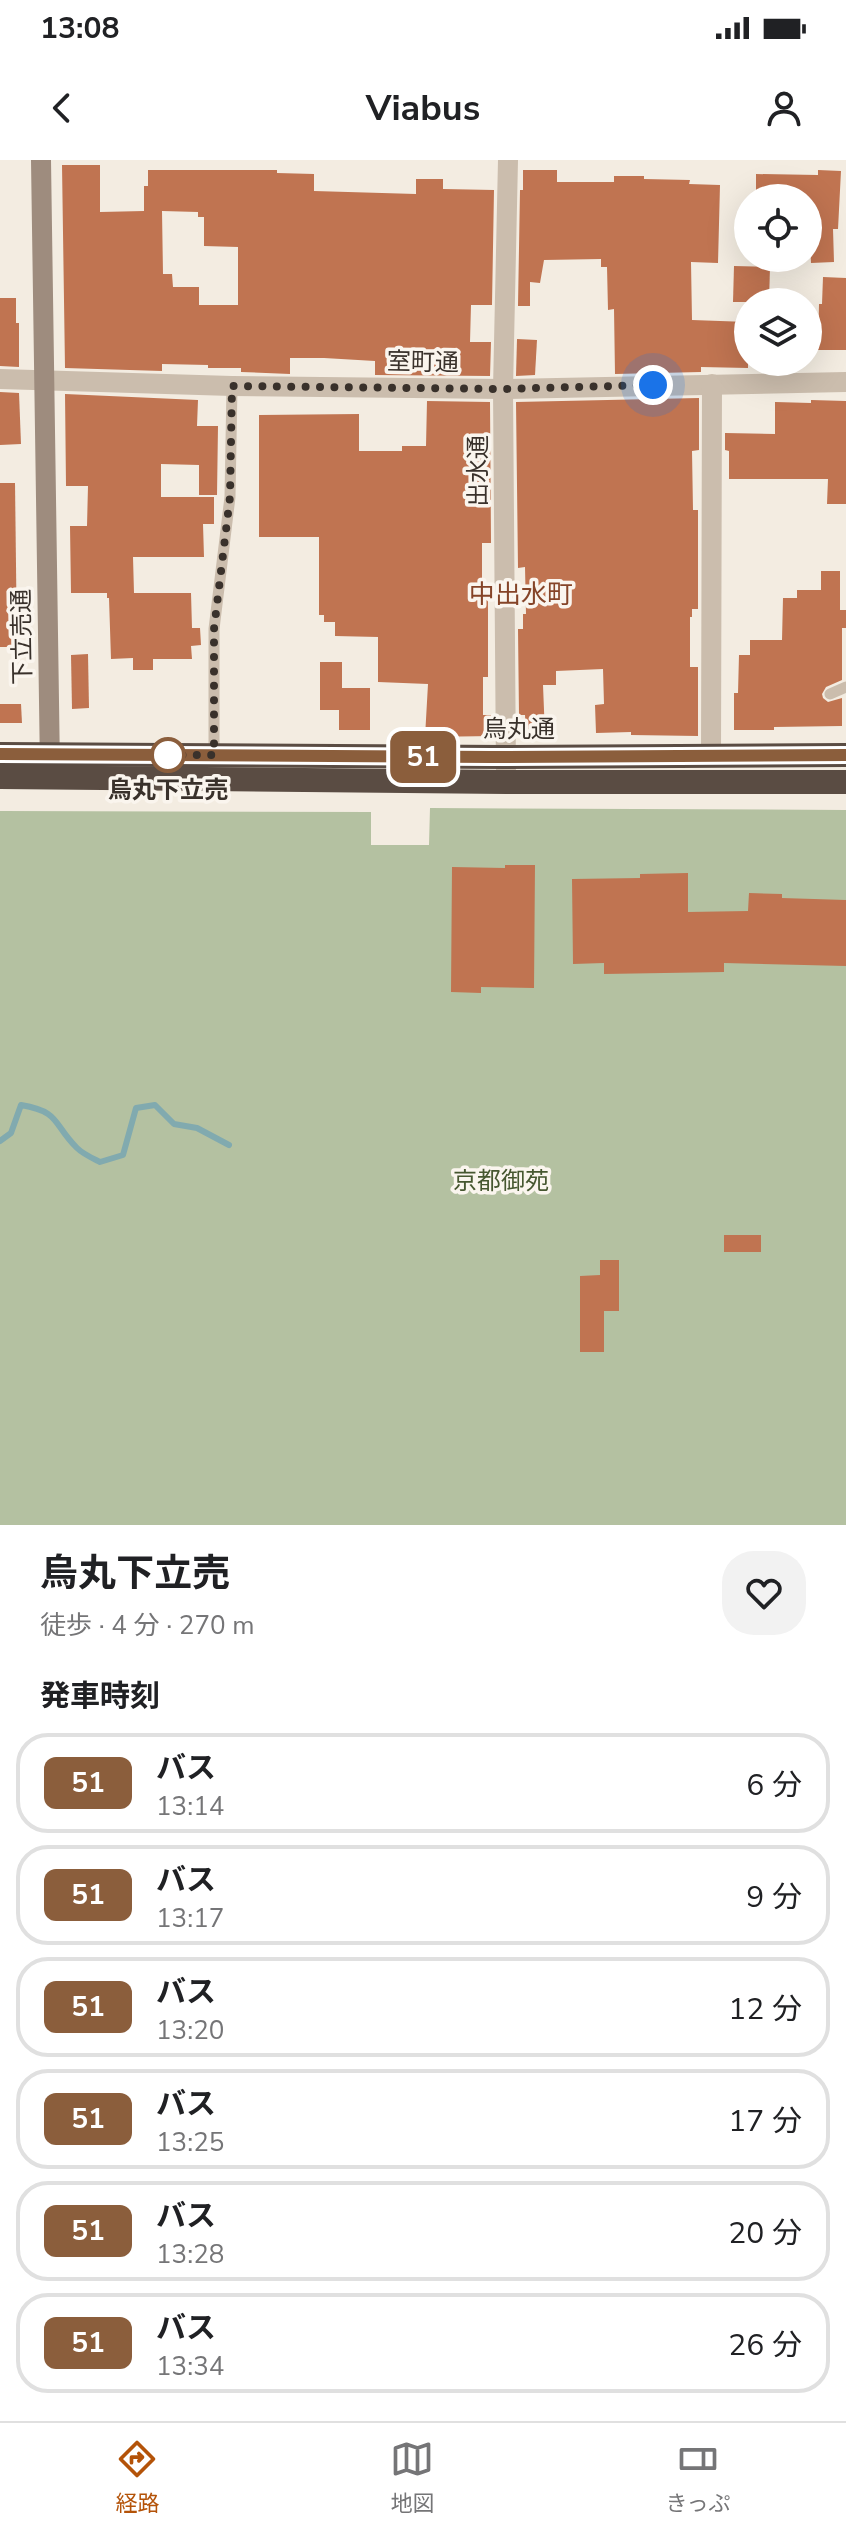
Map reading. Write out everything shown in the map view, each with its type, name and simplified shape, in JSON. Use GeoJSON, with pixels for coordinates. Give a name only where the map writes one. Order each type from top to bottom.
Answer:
{"type":"FeatureCollection","features":[{"type":"Feature","properties":{"kind":"highway","name":"烏丸通"},"geometry":{"type":"LineString","coordinates":[[0,754],[50,765],[506,782],[846,782]]}},
{"type":"Feature","properties":{"kind":"highway","name":"烏丸通"},"geometry":{"type":"LineString","coordinates":[[0,777],[50,765],[214,755],[846,755]]}},
{"type":"Feature","properties":{"kind":"street","name":"下立売通"},"geometry":{"type":"LineString","coordinates":[[41,160],[50,765]]}},
{"type":"Feature","properties":{"kind":"street","name":"出水通"},"geometry":{"type":"LineString","coordinates":[[506,782],[503,389],[508,160]]}},
{"type":"Feature","properties":{"kind":"street","name":"室町通"},"geometry":{"type":"LineString","coordinates":[[0,379],[503,389],[846,382]]}},
{"type":"Feature","properties":{"kind":"street"},"geometry":{"type":"LineString","coordinates":[[711,754],[712,384]]}},
{"type":"Feature","properties":{"kind":"lane"},"geometry":{"type":"LineString","coordinates":[[214,755],[214,629],[230,497],[232,386]]}},
{"type":"Feature","properties":{"kind":"lane"},"geometry":{"type":"LineString","coordinates":[[830,694],[846,687]]}},
{"type":"Feature","properties":{"kind":"green space","name":"京都御苑"},"geometry":{"type":"Polygon","coordinates":[[[430,808],[846,810],[846,1525],[0,1525],[0,811],[371,812],[371,845],[429,845],[430,808]]]}},
{"type":"Feature","properties":{"kind":"building"},"geometry":{"type":"Polygon","coordinates":[[[62,165],[100,165],[100,212],[144,211],[144,186],[148,186],[148,170],[277,170],[277,173],[314,174],[314,191],[416,194],[416,179],[443,179],[443,189],[494,190],[492,305],[471,305],[470,342],[491,342],[490,376],[375,375],[375,361],[324,358],[290,358],[290,374],[241,372],[241,368],[208,368],[208,365],[162,364],[162,371],[65,368],[62,165]],[[162,211],[163,274],[172,274],[173,287],[199,287],[199,305],[238,305],[238,247],[204,246],[204,217],[198,217],[198,212],[162,211]]]}},
{"type":"Feature","properties":{"kind":"building"},"geometry":{"type":"Polygon","coordinates":[[[523,170],[557,170],[557,182],[614,182],[614,176],[644,176],[644,179],[690,180],[689,184],[720,185],[718,263],[691,262],[692,320],[734,322],[734,368],[701,367],[701,372],[615,374],[614,309],[608,310],[607,267],[601,267],[601,259],[544,260],[540,283],[530,282],[530,306],[518,306],[520,190],[523,190],[523,170]]]}},
{"type":"Feature","properties":{"kind":"building"},"geometry":{"type":"Polygon","coordinates":[[[818,170],[841,171],[838,229],[833,229],[834,262],[822,263],[822,184],[756,184],[756,174],[818,175],[818,170]]]}},
{"type":"Feature","properties":{"kind":"building"},"geometry":{"type":"Polygon","coordinates":[[[734,266],[734,272],[770,272],[769,288],[734,288],[733,302],[734,266]]]}},
{"type":"Feature","properties":{"kind":"building"},"geometry":{"type":"Polygon","coordinates":[[[823,277],[846,278],[846,350],[822,350],[823,277]]]}},
{"type":"Feature","properties":{"kind":"building"},"geometry":{"type":"Polygon","coordinates":[[[0,298],[16,298],[19,367],[0,366],[0,298]]]}},
{"type":"Feature","properties":{"kind":"building"},"geometry":{"type":"Polygon","coordinates":[[[517,339],[537,340],[535,375],[516,376],[517,339]]]}},
{"type":"Feature","properties":{"kind":"building"},"geometry":{"type":"Polygon","coordinates":[[[0,392],[19,393],[21,444],[0,445],[0,392]]]}},
{"type":"Feature","properties":{"kind":"building"},"geometry":{"type":"Polygon","coordinates":[[[65,394],[198,400],[197,426],[218,426],[217,495],[199,495],[199,465],[161,464],[161,497],[214,497],[214,524],[203,524],[204,557],[133,557],[134,593],[191,593],[192,628],[200,628],[201,645],[191,646],[192,659],[153,659],[153,670],[133,670],[133,658],[111,659],[107,593],[71,593],[70,526],[87,526],[88,486],[66,486],[65,394]]]}},
{"type":"Feature","properties":{"kind":"building"},"geometry":{"type":"Polygon","coordinates":[[[699,398],[699,450],[692,451],[693,510],[698,510],[698,609],[692,609],[690,617],[690,667],[698,667],[698,736],[596,733],[595,705],[604,704],[603,669],[556,671],[556,685],[543,685],[545,735],[526,736],[525,715],[519,715],[518,629],[523,629],[523,614],[526,614],[525,567],[518,568],[516,402],[699,398]]]}},
{"type":"Feature","properties":{"kind":"building"},"geometry":{"type":"Polygon","coordinates":[[[811,400],[846,401],[846,504],[827,504],[828,479],[729,479],[729,451],[725,450],[725,433],[775,434],[775,402],[811,403],[811,400]]]}},
{"type":"Feature","properties":{"kind":"building"},"geometry":{"type":"Polygon","coordinates":[[[427,401],[490,402],[491,543],[482,543],[482,592],[488,592],[488,677],[483,677],[483,715],[493,715],[493,736],[425,737],[428,684],[378,682],[378,637],[335,636],[335,622],[324,622],[324,615],[319,615],[319,537],[259,537],[259,415],[359,414],[359,451],[402,451],[402,446],[426,446],[427,401]]]}},
{"type":"Feature","properties":{"kind":"building"},"geometry":{"type":"Polygon","coordinates":[[[0,483],[15,483],[17,647],[0,647],[0,483]]]}},
{"type":"Feature","properties":{"kind":"building"},"geometry":{"type":"Polygon","coordinates":[[[821,571],[840,571],[840,610],[846,610],[846,628],[842,628],[842,680],[826,687],[822,694],[828,702],[842,698],[842,726],[734,730],[734,693],[738,693],[739,655],[750,655],[750,640],[782,640],[783,598],[797,598],[797,590],[821,590],[821,571]]]}},
{"type":"Feature","properties":{"kind":"building"},"geometry":{"type":"Polygon","coordinates":[[[88,654],[89,708],[72,709],[71,655],[88,654]]]}},
{"type":"Feature","properties":{"kind":"building"},"geometry":{"type":"Polygon","coordinates":[[[320,662],[342,662],[342,688],[370,688],[370,730],[339,730],[339,710],[320,710],[320,662]]]}},
{"type":"Feature","properties":{"kind":"building"},"geometry":{"type":"Polygon","coordinates":[[[0,704],[21,704],[22,723],[0,723],[0,704]]]}},
{"type":"Feature","properties":{"kind":"building"},"geometry":{"type":"Polygon","coordinates":[[[505,865],[535,865],[534,988],[481,987],[481,993],[451,992],[452,867],[505,868],[505,865]]]}},
{"type":"Feature","properties":{"kind":"building"},"geometry":{"type":"Polygon","coordinates":[[[688,873],[688,912],[748,911],[749,893],[782,894],[782,898],[846,900],[846,966],[724,963],[724,972],[604,974],[604,963],[573,964],[572,879],[640,878],[640,874],[688,873]]]}},
{"type":"Feature","properties":{"kind":"building"},"geometry":{"type":"Polygon","coordinates":[[[724,1235],[761,1235],[761,1252],[724,1252],[724,1235]]]}},
{"type":"Feature","properties":{"kind":"building"},"geometry":{"type":"Polygon","coordinates":[[[600,1260],[619,1260],[619,1311],[604,1311],[604,1352],[580,1352],[580,1276],[600,1275],[600,1260]]]}},
{"type":"Feature","properties":{"kind":"waterway"},"geometry":{"type":"LineString","coordinates":[[0,1141],[11,1133],[21,1105],[50,1115],[77,1148],[100,1162],[123,1155],[136,1108],[155,1105],[174,1124],[197,1128],[229,1145]]}},
{"type":"Feature","properties":{"kind":"bus line","name":"51"},"geometry":{"type":"LineString","coordinates":[[0,754],[490,757],[846,755]]}},
{"type":"Feature","properties":{"kind":"place","name":"烏丸下立売"},"geometry":{"type":"Point","coordinates":[168,755]}},
{"type":"Feature","properties":{"kind":"district","name":"中出水町"},"geometry":{"type":"Point","coordinates":[521,594]}},
{"type":"Feature","properties":{"kind":"route"},"geometry":{"type":"LineString","coordinates":[[168,755],[214,755],[214,629],[230,497],[232,386],[503,389],[653,385]]}}]}
